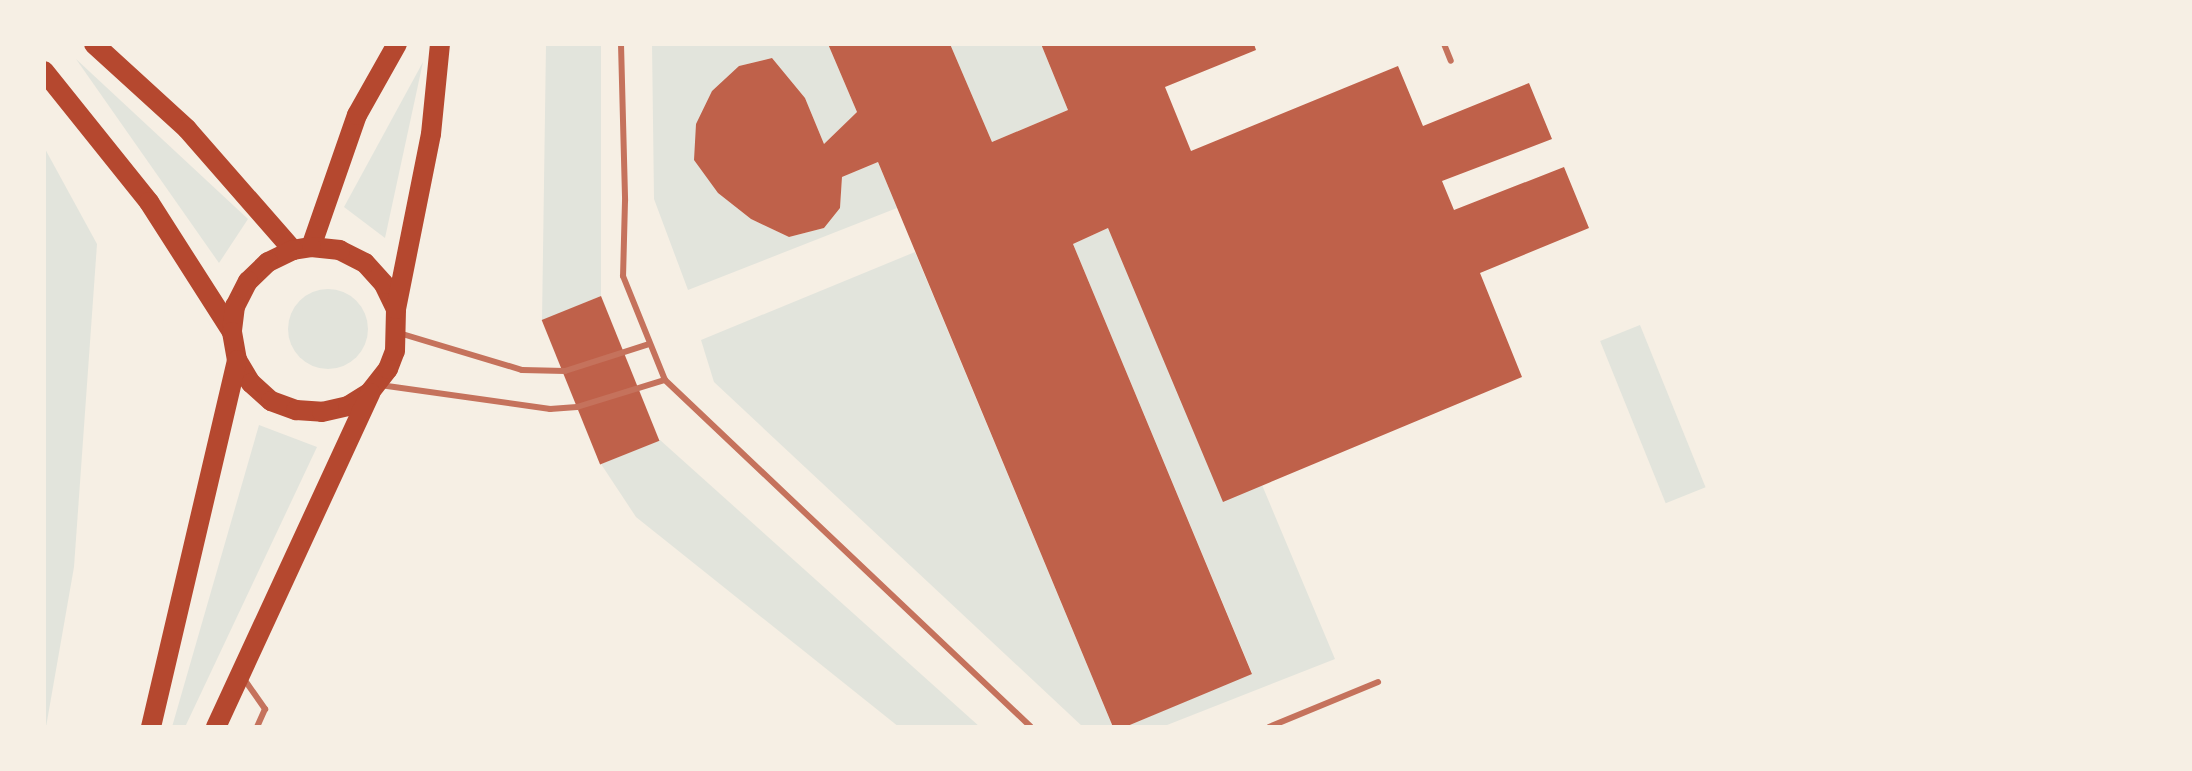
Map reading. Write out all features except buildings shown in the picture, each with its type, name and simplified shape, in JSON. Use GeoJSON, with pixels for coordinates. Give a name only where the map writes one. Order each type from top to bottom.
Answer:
{"type":"FeatureCollection","features":[{"type":"Feature","properties":{"kind":"main road"},"geometry":{"type":"LineString","coordinates":[[94,44],[187,129],[302,248]]}},
{"type":"Feature","properties":{"kind":"main road"},"geometry":{"type":"LineString","coordinates":[[302,248],[357,115],[397,44]]}},
{"type":"Feature","properties":{"kind":"main road"},"geometry":{"type":"LineString","coordinates":[[216,727],[373,388],[388,369],[398,333],[396,309],[431,134],[440,44]]}},
{"type":"Feature","properties":{"kind":"main road"},"geometry":{"type":"LineString","coordinates":[[44,71],[149,202],[232,332]]}},
{"type":"Feature","properties":{"kind":"main road"},"geometry":{"type":"LineString","coordinates":[[373,388],[348,406],[322,412],[296,410],[271,401],[251,383],[237,360],[232,332],[235,306],[248,281],[268,262],[302,248],[340,250],[365,263],[384,284],[396,309]]}},
{"type":"Feature","properties":{"kind":"main road"},"geometry":{"type":"LineString","coordinates":[[151,727],[237,360]]}},
{"type":"Feature","properties":{"kind":"lane"},"geometry":{"type":"LineString","coordinates":[[621,44],[625,201],[623,276],[665,380],[1031,727]]}},
{"type":"Feature","properties":{"kind":"lane"},"geometry":{"type":"LineString","coordinates":[[1444,44],[1451,61]]}},
{"type":"Feature","properties":{"kind":"lane"},"geometry":{"type":"LineString","coordinates":[[398,333],[522,370],[565,371],[649,344]]}},
{"type":"Feature","properties":{"kind":"lane"},"geometry":{"type":"LineString","coordinates":[[373,388],[550,409],[577,407],[665,380]]}},
{"type":"Feature","properties":{"kind":"lane"},"geometry":{"type":"LineString","coordinates":[[242,676],[265,709],[257,727]]}},
{"type":"Feature","properties":{"kind":"lane"},"geometry":{"type":"LineString","coordinates":[[1269,727],[1378,682]]}},
{"type":"Feature","properties":{"kind":"shaded area"},"geometry":{"type":"Polygon","coordinates":[[[546,44],[601,44],[601,296],[542,321],[546,44]]]}},
{"type":"Feature","properties":{"kind":"shaded area"},"geometry":{"type":"Polygon","coordinates":[[[652,44],[828,44],[857,112],[824,144],[805,98],[772,58],[739,66],[718,193],[751,219],[789,237],[824,228],[840,208],[842,177],[878,162],[897,208],[688,290],[654,199],[652,44]]]}},
{"type":"Feature","properties":{"kind":"shaded area"},"geometry":{"type":"Polygon","coordinates":[[[950,44],[1041,44],[1068,110],[992,142],[950,44]]]}},
{"type":"Feature","properties":{"kind":"shaded area"},"geometry":{"type":"Polygon","coordinates":[[[76,59],[248,219],[219,263],[76,59]]]}},
{"type":"Feature","properties":{"kind":"shaded area"},"geometry":{"type":"Polygon","coordinates":[[[423,62],[385,238],[344,207],[423,62]]]}},
{"type":"Feature","properties":{"kind":"shaded area"},"geometry":{"type":"Polygon","coordinates":[[[44,147],[97,244],[74,567],[46,727],[44,147]]]}},
{"type":"Feature","properties":{"kind":"shaded area"},"geometry":{"type":"Polygon","coordinates":[[[1108,228],[1262,485],[1335,659],[1162,727],[1125,727],[1252,673],[1073,244],[1108,228]]]}},
{"type":"Feature","properties":{"kind":"shaded area"},"geometry":{"type":"Polygon","coordinates":[[[915,252],[1113,727],[1083,727],[714,382],[701,340],[915,252]]]}},
{"type":"Feature","properties":{"kind":"shaded area"},"geometry":{"type":"Polygon","coordinates":[[[328,289],[343,292],[356,301],[365,314],[368,329],[365,344],[356,357],[343,366],[328,369],[313,366],[300,357],[291,344],[288,329],[291,314],[300,301],[313,292],[328,289]]]}},
{"type":"Feature","properties":{"kind":"shaded area"},"geometry":{"type":"Polygon","coordinates":[[[1640,325],[1706,487],[1666,503],[1600,341],[1640,325]]]}},
{"type":"Feature","properties":{"kind":"shaded area"},"geometry":{"type":"Polygon","coordinates":[[[259,425],[317,447],[185,727],[172,727],[259,425]]]}},
{"type":"Feature","properties":{"kind":"shaded area"},"geometry":{"type":"Polygon","coordinates":[[[660,440],[980,727],[899,727],[636,517],[601,464],[660,440]]]}}]}
